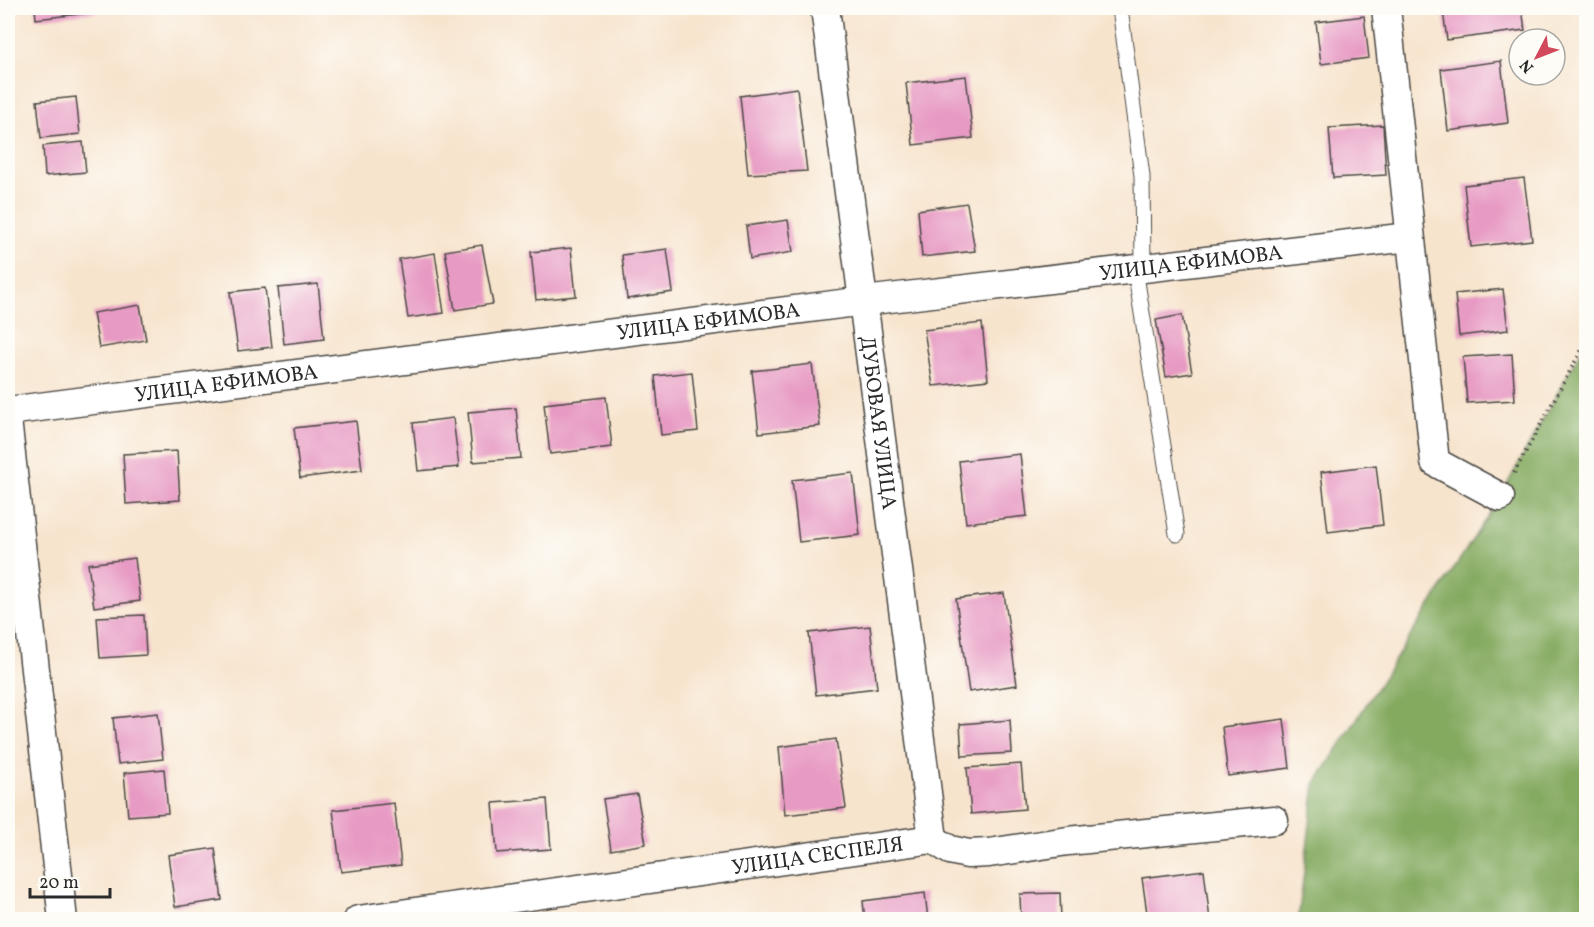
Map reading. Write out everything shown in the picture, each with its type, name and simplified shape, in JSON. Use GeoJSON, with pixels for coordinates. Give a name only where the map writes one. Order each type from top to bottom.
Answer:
{"type":"FeatureCollection","features":[{"type":"Feature","properties":{"kind":"street","name":"ДУБОВАЯ УЛИЦА"},"geometry":{"type":"LineString","coordinates":[[825,8],[933,839]]}},
{"type":"Feature","properties":{"kind":"street"},"geometry":{"type":"LineString","coordinates":[[1386,8],[1435,462],[1500,497]]}},
{"type":"Feature","properties":{"kind":"street","name":"УЛИЦА ЕФИМОВА"},"geometry":{"type":"LineString","coordinates":[[8,411],[864,301],[1410,237]]}},
{"type":"Feature","properties":{"kind":"street"},"geometry":{"type":"LineString","coordinates":[[8,428],[63,920]]}},
{"type":"Feature","properties":{"kind":"street","name":"УЛИЦА СЕСПЕЛЯ"},"geometry":{"type":"LineString","coordinates":[[358,920],[933,839],[950,850],[968,854],[989,853],[1068,841],[1274,820]]}},
{"type":"Feature","properties":{"kind":"lane"},"geometry":{"type":"LineString","coordinates":[[1120,8],[1142,176],[1139,268],[1178,534]]}},
{"type":"Feature","properties":{"kind":"path"},"geometry":{"type":"LineString","coordinates":[[1500,497],[1587,342]]}},
{"type":"Feature","properties":{"kind":"green space"},"geometry":{"type":"Polygon","coordinates":[[[1586,342],[1586,919],[1298,920],[1315,784],[1500,497],[1586,342]]]}},
{"type":"Feature","properties":{"kind":"building"},"geometry":{"type":"Polygon","coordinates":[[[35,8],[96,8],[97,12],[36,19],[35,8]]]}},
{"type":"Feature","properties":{"kind":"building"},"geometry":{"type":"Polygon","coordinates":[[[1471,8],[1522,8],[1525,27],[1507,27],[1507,32],[1447,40],[1443,11],[1471,8]]]}},
{"type":"Feature","properties":{"kind":"building"},"geometry":{"type":"Polygon","coordinates":[[[1364,16],[1369,58],[1321,64],[1316,22],[1364,16]]]}},
{"type":"Feature","properties":{"kind":"building"},"geometry":{"type":"Polygon","coordinates":[[[1501,61],[1508,123],[1448,131],[1441,69],[1501,61]]]}},
{"type":"Feature","properties":{"kind":"building"},"geometry":{"type":"Polygon","coordinates":[[[966,76],[973,138],[913,145],[906,83],[966,76]]]}},
{"type":"Feature","properties":{"kind":"building"},"geometry":{"type":"Polygon","coordinates":[[[797,88],[807,171],[748,174],[740,96],[797,88]]]}},
{"type":"Feature","properties":{"kind":"building"},"geometry":{"type":"Polygon","coordinates":[[[76,97],[80,134],[41,138],[37,101],[76,97]]]}},
{"type":"Feature","properties":{"kind":"building"},"geometry":{"type":"Polygon","coordinates":[[[1383,125],[1386,175],[1333,178],[1329,128],[1383,125]]]}},
{"type":"Feature","properties":{"kind":"building"},"geometry":{"type":"Polygon","coordinates":[[[83,142],[86,172],[45,176],[43,146],[83,142]]]}},
{"type":"Feature","properties":{"kind":"building"},"geometry":{"type":"Polygon","coordinates":[[[1524,178],[1532,240],[1471,247],[1464,185],[1524,178]]]}},
{"type":"Feature","properties":{"kind":"building"},"geometry":{"type":"Polygon","coordinates":[[[967,203],[975,251],[922,257],[918,210],[967,203]]]}},
{"type":"Feature","properties":{"kind":"building"},"geometry":{"type":"Polygon","coordinates":[[[788,220],[793,252],[750,259],[746,226],[788,220]]]}},
{"type":"Feature","properties":{"kind":"building"},"geometry":{"type":"Polygon","coordinates":[[[482,245],[493,304],[455,310],[445,251],[482,245]]]}},
{"type":"Feature","properties":{"kind":"building"},"geometry":{"type":"Polygon","coordinates":[[[571,248],[576,296],[536,300],[531,252],[571,248]]]}},
{"type":"Feature","properties":{"kind":"building"},"geometry":{"type":"Polygon","coordinates":[[[667,249],[673,292],[627,299],[622,255],[667,249]]]}},
{"type":"Feature","properties":{"kind":"building"},"geometry":{"type":"Polygon","coordinates":[[[435,253],[444,313],[408,318],[399,259],[435,253]]]}},
{"type":"Feature","properties":{"kind":"building"},"geometry":{"type":"Polygon","coordinates":[[[318,284],[324,339],[284,344],[278,288],[318,284]]]}},
{"type":"Feature","properties":{"kind":"building"},"geometry":{"type":"Polygon","coordinates":[[[265,288],[272,347],[238,351],[230,292],[265,288]]]}},
{"type":"Feature","properties":{"kind":"building"},"geometry":{"type":"Polygon","coordinates":[[[1503,289],[1508,330],[1459,336],[1455,294],[1503,289]]]}},
{"type":"Feature","properties":{"kind":"building"},"geometry":{"type":"Polygon","coordinates":[[[140,305],[146,340],[99,348],[93,313],[140,305]]]}},
{"type":"Feature","properties":{"kind":"building"},"geometry":{"type":"Polygon","coordinates":[[[1182,315],[1192,373],[1166,377],[1156,320],[1182,315]]]}},
{"type":"Feature","properties":{"kind":"building"},"geometry":{"type":"Polygon","coordinates":[[[982,323],[988,380],[933,386],[924,330],[982,323]]]}},
{"type":"Feature","properties":{"kind":"building"},"geometry":{"type":"Polygon","coordinates":[[[1512,354],[1515,400],[1467,403],[1463,357],[1512,354]]]}},
{"type":"Feature","properties":{"kind":"building"},"geometry":{"type":"Polygon","coordinates":[[[812,364],[820,426],[759,433],[752,371],[812,364]]]}},
{"type":"Feature","properties":{"kind":"building"},"geometry":{"type":"Polygon","coordinates":[[[692,372],[698,431],[661,435],[655,376],[692,372]]]}},
{"type":"Feature","properties":{"kind":"building"},"geometry":{"type":"Polygon","coordinates":[[[606,397],[612,447],[550,454],[544,404],[606,397]]]}},
{"type":"Feature","properties":{"kind":"building"},"geometry":{"type":"Polygon","coordinates":[[[516,408],[521,458],[473,462],[468,412],[516,408]]]}},
{"type":"Feature","properties":{"kind":"building"},"geometry":{"type":"Polygon","coordinates":[[[453,418],[459,467],[418,471],[413,423],[453,418]]]}},
{"type":"Feature","properties":{"kind":"building"},"geometry":{"type":"Polygon","coordinates":[[[356,421],[362,470],[300,478],[294,428],[356,421]]]}},
{"type":"Feature","properties":{"kind":"building"},"geometry":{"type":"Polygon","coordinates":[[[177,451],[180,500],[126,504],[123,454],[177,451]]]}},
{"type":"Feature","properties":{"kind":"building"},"geometry":{"type":"Polygon","coordinates":[[[1020,454],[1027,516],[966,523],[959,461],[1020,454]]]}},
{"type":"Feature","properties":{"kind":"building"},"geometry":{"type":"Polygon","coordinates":[[[1376,465],[1383,525],[1328,532],[1321,472],[1376,465]]]}},
{"type":"Feature","properties":{"kind":"building"},"geometry":{"type":"Polygon","coordinates":[[[853,473],[860,535],[799,542],[792,480],[853,473]]]}},
{"type":"Feature","properties":{"kind":"building"},"geometry":{"type":"Polygon","coordinates":[[[135,558],[140,601],[94,607],[88,564],[135,558]]]}},
{"type":"Feature","properties":{"kind":"building"},"geometry":{"type":"Polygon","coordinates":[[[1004,593],[1017,685],[969,692],[956,599],[1004,593]]]}},
{"type":"Feature","properties":{"kind":"building"},"geometry":{"type":"Polygon","coordinates":[[[144,615],[146,655],[100,658],[97,617],[144,615]]]}},
{"type":"Feature","properties":{"kind":"building"},"geometry":{"type":"Polygon","coordinates":[[[870,626],[877,688],[816,695],[809,633],[870,626]]]}},
{"type":"Feature","properties":{"kind":"building"},"geometry":{"type":"Polygon","coordinates":[[[158,713],[163,759],[118,764],[113,718],[158,713]]]}},
{"type":"Feature","properties":{"kind":"building"},"geometry":{"type":"Polygon","coordinates":[[[1284,719],[1290,768],[1228,776],[1222,727],[1284,719]]]}},
{"type":"Feature","properties":{"kind":"building"},"geometry":{"type":"Polygon","coordinates":[[[1010,720],[1012,753],[962,756],[960,724],[1010,720]]]}},
{"type":"Feature","properties":{"kind":"building"},"geometry":{"type":"Polygon","coordinates":[[[836,739],[846,808],[785,815],[779,747],[836,739]]]}},
{"type":"Feature","properties":{"kind":"building"},"geometry":{"type":"Polygon","coordinates":[[[1021,764],[1025,809],[971,814],[967,768],[1021,764]]]}},
{"type":"Feature","properties":{"kind":"building"},"geometry":{"type":"Polygon","coordinates":[[[164,769],[168,813],[128,816],[124,773],[164,769]]]}},
{"type":"Feature","properties":{"kind":"building"},"geometry":{"type":"Polygon","coordinates":[[[637,794],[646,844],[611,850],[603,799],[637,794]]]}},
{"type":"Feature","properties":{"kind":"building"},"geometry":{"type":"Polygon","coordinates":[[[547,799],[551,849],[497,853],[493,803],[547,799]]]}},
{"type":"Feature","properties":{"kind":"building"},"geometry":{"type":"Polygon","coordinates":[[[394,803],[401,865],[341,872],[333,810],[394,803]]]}},
{"type":"Feature","properties":{"kind":"building"},"geometry":{"type":"Polygon","coordinates":[[[215,848],[222,900],[175,907],[168,855],[215,848]]]}},
{"type":"Feature","properties":{"kind":"building"},"geometry":{"type":"Polygon","coordinates":[[[1204,870],[1210,920],[1148,920],[1142,878],[1204,870]]]}},
{"type":"Feature","properties":{"kind":"building"},"geometry":{"type":"Polygon","coordinates":[[[925,893],[928,920],[865,920],[863,901],[925,893]]]}},
{"type":"Feature","properties":{"kind":"building"},"geometry":{"type":"Polygon","coordinates":[[[1060,893],[1061,920],[1021,920],[1020,894],[1060,893]]]}}]}
